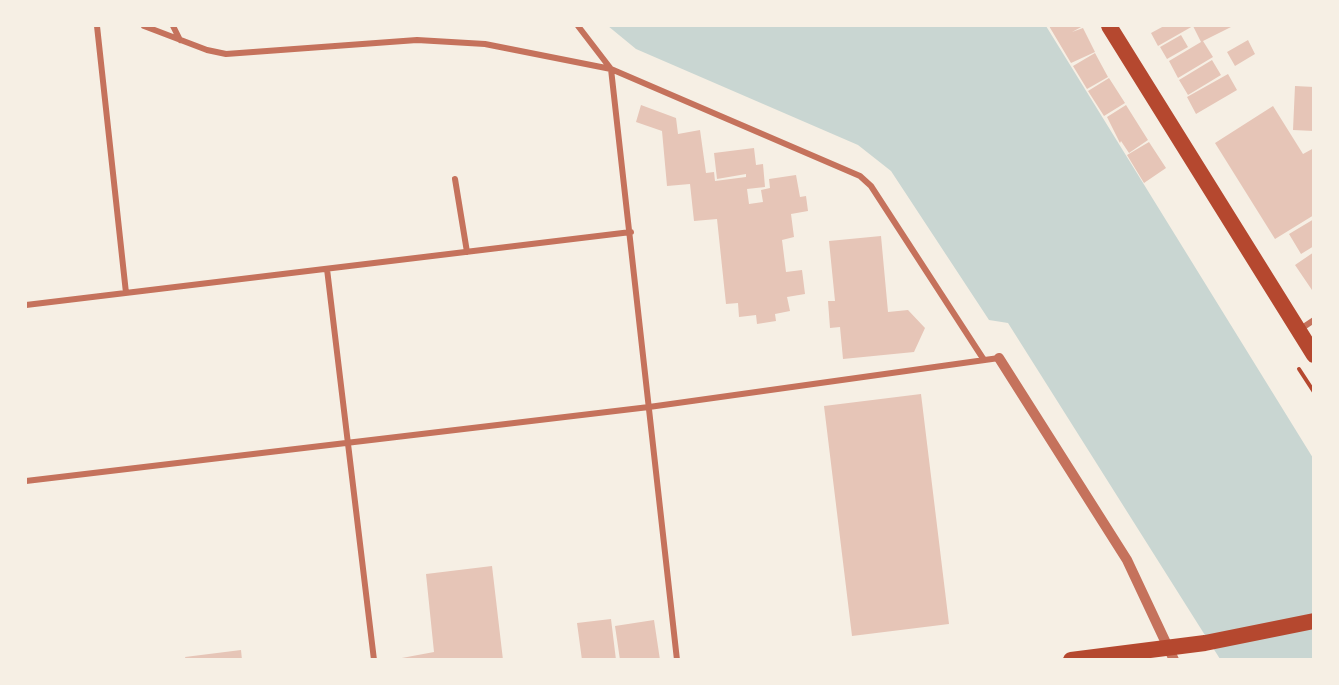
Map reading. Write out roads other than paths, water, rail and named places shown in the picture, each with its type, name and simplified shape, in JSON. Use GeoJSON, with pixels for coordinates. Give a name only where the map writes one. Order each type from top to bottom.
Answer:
{"type":"FeatureCollection","features":[{"type":"Feature","properties":{"kind":"highway"},"geometry":{"type":"LineString","coordinates":[[1109,26],[1314,355]]}},
{"type":"Feature","properties":{"kind":"highway"},"geometry":{"type":"LineString","coordinates":[[1071,660],[1172,654],[1204,643],[1314,621]]}},
{"type":"Feature","properties":{"kind":"street"},"geometry":{"type":"LineString","coordinates":[[97,26],[126,292]]}},
{"type":"Feature","properties":{"kind":"street"},"geometry":{"type":"LineString","coordinates":[[144,26],[226,54],[417,40],[485,44],[611,69],[839,165],[860,176],[871,186],[984,360]]}},
{"type":"Feature","properties":{"kind":"street"},"geometry":{"type":"LineString","coordinates":[[173,26],[180,40]]}},
{"type":"Feature","properties":{"kind":"street"},"geometry":{"type":"LineString","coordinates":[[578,26],[611,69],[631,232],[676,660]]}},
{"type":"Feature","properties":{"kind":"street"},"geometry":{"type":"LineString","coordinates":[[455,179],[467,252]]}},
{"type":"Feature","properties":{"kind":"street"},"geometry":{"type":"LineString","coordinates":[[26,305],[631,232]]}},
{"type":"Feature","properties":{"kind":"street"},"geometry":{"type":"LineString","coordinates":[[327,268],[374,660]]}},
{"type":"Feature","properties":{"kind":"street"},"geometry":{"type":"LineString","coordinates":[[1298,330],[1314,320]]}},
{"type":"Feature","properties":{"kind":"street"},"geometry":{"type":"LineString","coordinates":[[26,481],[649,407],[999,358],[1127,560],[1172,654]]}}]}
